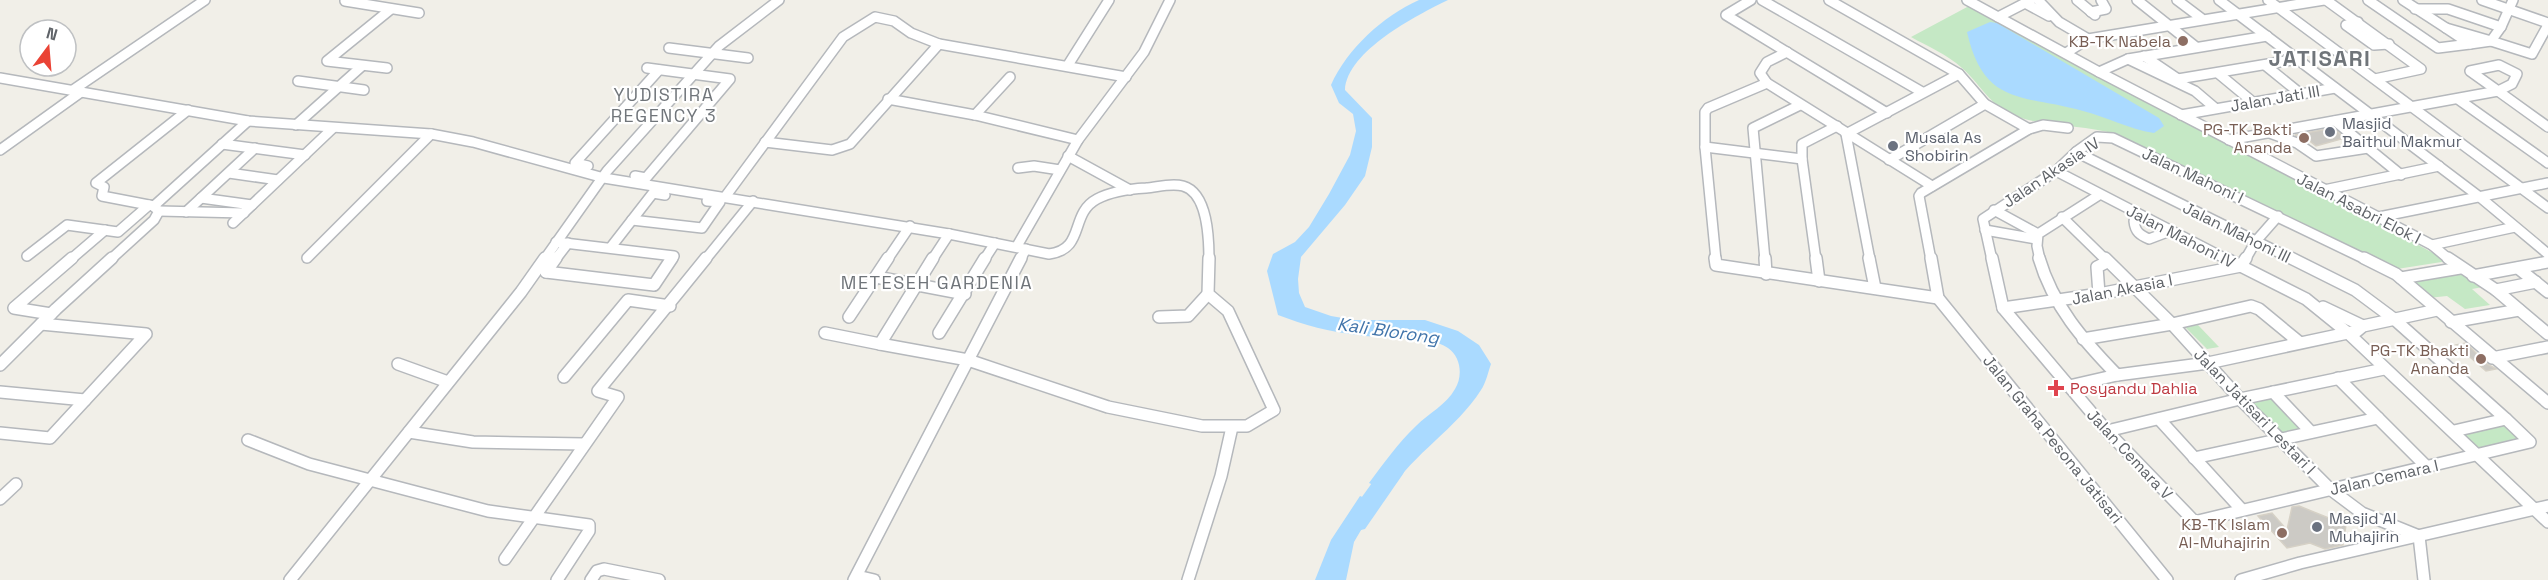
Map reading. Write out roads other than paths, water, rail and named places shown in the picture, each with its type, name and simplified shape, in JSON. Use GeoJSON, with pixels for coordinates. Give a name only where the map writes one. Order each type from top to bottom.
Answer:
{"type":"FeatureCollection","features":[{"type":"Feature","properties":{"kind":"street"},"geometry":{"type":"LineString","coordinates":[[0,150],[77,91],[205,0]]}},
{"type":"Feature","properties":{"kind":"street"},"geometry":{"type":"LineString","coordinates":[[347,0],[345,1],[419,13]]}},
{"type":"Feature","properties":{"kind":"street"},"geometry":{"type":"LineString","coordinates":[[562,242],[674,256],[654,285],[546,272],[562,242],[607,174],[712,54],[756,15],[779,0]]}},
{"type":"Feature","properties":{"kind":"street"},"geometry":{"type":"LineString","coordinates":[[1068,65],[1091,33],[1109,0]]}},
{"type":"Feature","properties":{"kind":"street"},"geometry":{"type":"LineString","coordinates":[[874,580],[856,578],[968,360],[1060,170],[1078,140],[1144,52],[1170,0]]}},
{"type":"Feature","properties":{"kind":"street"},"geometry":{"type":"LineString","coordinates":[[1751,0],[1726,15],[1887,113]]}},
{"type":"Feature","properties":{"kind":"street"},"geometry":{"type":"LineString","coordinates":[[1762,0],[1922,92]]}},
{"type":"Feature","properties":{"kind":"street"},"geometry":{"type":"LineString","coordinates":[[1829,0],[1959,74],[1985,104],[2029,129]]}},
{"type":"Feature","properties":{"kind":"street","name":"Jalan Asabri Elok I"},"geometry":{"type":"LineString","coordinates":[[1967,0],[2099,72],[2432,245],[2460,268],[2496,290],[2548,334]]}},
{"type":"Feature","properties":{"kind":"street"},"geometry":{"type":"LineString","coordinates":[[2038,0],[2059,22]]}},
{"type":"Feature","properties":{"kind":"street"},"geometry":{"type":"LineString","coordinates":[[2077,0],[2094,15],[2105,10],[2103,7],[2105,4],[2101,0]]}},
{"type":"Feature","properties":{"kind":"street"},"geometry":{"type":"LineString","coordinates":[[2137,0],[2196,47]]}},
{"type":"Feature","properties":{"kind":"street"},"geometry":{"type":"LineString","coordinates":[[2177,0],[2201,18]]}},
{"type":"Feature","properties":{"kind":"street"},"geometry":{"type":"LineString","coordinates":[[2219,0],[2481,198],[2548,254]]}},
{"type":"Feature","properties":{"kind":"street"},"geometry":{"type":"LineString","coordinates":[[2066,53],[2088,39],[2237,13],[2272,3],[2325,0],[2389,44],[2421,71],[2375,79]]}},
{"type":"Feature","properties":{"kind":"street"},"geometry":{"type":"LineString","coordinates":[[2368,0],[2435,47],[2442,49],[2491,42]]}},
{"type":"Feature","properties":{"kind":"street"},"geometry":{"type":"LineString","coordinates":[[2403,0],[2470,44]]}},
{"type":"Feature","properties":{"kind":"street"},"geometry":{"type":"LineString","coordinates":[[2446,28],[2532,54],[2548,24],[2481,0]]}},
{"type":"Feature","properties":{"kind":"street"},"geometry":{"type":"LineString","coordinates":[[2491,42],[2510,10],[2513,0]]}},
{"type":"Feature","properties":{"kind":"street"},"geometry":{"type":"LineString","coordinates":[[1998,17],[2028,2],[2088,39]]}},
{"type":"Feature","properties":{"kind":"street"},"geometry":{"type":"LineString","coordinates":[[2272,3],[2548,208]]}},
{"type":"Feature","properties":{"kind":"street"},"geometry":{"type":"LineString","coordinates":[[387,68],[327,61],[391,9]]}},
{"type":"Feature","properties":{"kind":"street"},"geometry":{"type":"LineString","coordinates":[[2415,9],[2448,9],[2501,27]]}},
{"type":"Feature","properties":{"kind":"street"},"geometry":{"type":"LineString","coordinates":[[2431,20],[2439,9]]}},
{"type":"Feature","properties":{"kind":"street"},"geometry":{"type":"LineString","coordinates":[[725,197],[843,37],[865,21],[880,16],[939,44],[1126,77]]}},
{"type":"Feature","properties":{"kind":"street"},"geometry":{"type":"LineString","coordinates":[[2099,72],[2128,59],[2267,36]]}},
{"type":"Feature","properties":{"kind":"street"},"geometry":{"type":"LineString","coordinates":[[765,142],[832,150],[850,144],[939,44]]}},
{"type":"Feature","properties":{"kind":"street"},"geometry":{"type":"LineString","coordinates":[[669,48],[747,58]]}},
{"type":"Feature","properties":{"kind":"street"},"geometry":{"type":"LineString","coordinates":[[1787,52],[1763,64],[1760,73],[1767,83],[1932,186],[2029,129],[2043,125],[2068,128]]}},
{"type":"Feature","properties":{"kind":"street"},"geometry":{"type":"LineString","coordinates":[[2144,56],[2195,91],[2215,108]]}},
{"type":"Feature","properties":{"kind":"street"},"geometry":{"type":"LineString","coordinates":[[2128,59],[2195,91]]}},
{"type":"Feature","properties":{"kind":"street"},"geometry":{"type":"LineString","coordinates":[[2178,79],[2219,74],[2298,59]]}},
{"type":"Feature","properties":{"kind":"street"},"geometry":{"type":"LineString","coordinates":[[2265,65],[2302,94]]}},
{"type":"Feature","properties":{"kind":"street"},"geometry":{"type":"LineString","coordinates":[[2229,140],[2497,92],[2512,84],[2516,73],[2499,65],[2470,72],[2497,92],[2548,127]]}},
{"type":"Feature","properties":{"kind":"street"},"geometry":{"type":"LineString","coordinates":[[296,125],[362,66]]}},
{"type":"Feature","properties":{"kind":"street"},"geometry":{"type":"LineString","coordinates":[[647,68],[730,79],[646,178],[607,174],[575,163],[659,70]]}},
{"type":"Feature","properties":{"kind":"street"},"geometry":{"type":"LineString","coordinates":[[1846,134],[1959,74]]}},
{"type":"Feature","properties":{"kind":"street"},"geometry":{"type":"LineString","coordinates":[[2219,74],[2254,103]]}},
{"type":"Feature","properties":{"kind":"street"},"geometry":{"type":"LineString","coordinates":[[975,115],[1010,77]]}},
{"type":"Feature","properties":{"kind":"street"},"geometry":{"type":"LineString","coordinates":[[0,78],[249,121],[431,134],[607,174],[725,197],[910,226],[1048,254],[1062,252],[1071,245],[1086,207],[1099,198],[1130,190],[1173,184],[1192,190],[1199,197],[1209,262],[1208,294],[1187,318],[1178,320],[1159,317]]}},
{"type":"Feature","properties":{"kind":"street"},"geometry":{"type":"LineString","coordinates":[[298,81],[364,90]]}},
{"type":"Feature","properties":{"kind":"street"},"geometry":{"type":"LineString","coordinates":[[1767,83],[1708,108],[1705,112],[1705,147],[1714,262],[1720,267],[1938,298]]}},
{"type":"Feature","properties":{"kind":"street","name":"Jalan Jati III"},"geometry":{"type":"LineString","coordinates":[[2181,115],[2334,88]]}},
{"type":"Feature","properties":{"kind":"street"},"geometry":{"type":"LineString","coordinates":[[888,99],[975,115],[1078,140]]}},
{"type":"Feature","properties":{"kind":"street"},"geometry":{"type":"LineString","coordinates":[[2458,99],[2548,163]]}},
{"type":"Feature","properties":{"kind":"street"},"geometry":{"type":"LineString","coordinates":[[1889,160],[1985,104]]}},
{"type":"Feature","properties":{"kind":"street"},"geometry":{"type":"LineString","coordinates":[[1766,274],[1753,128],[1800,105]]}},
{"type":"Feature","properties":{"kind":"street"},"geometry":{"type":"LineString","coordinates":[[2523,109],[2548,117]]}},
{"type":"Feature","properties":{"kind":"street"},"geometry":{"type":"LineString","coordinates":[[188,110],[96,183],[104,188],[102,196],[154,208],[186,212],[243,213]]}},
{"type":"Feature","properties":{"kind":"street"},"geometry":{"type":"LineString","coordinates":[[27,256],[67,225],[118,232],[154,208],[249,121]]}},
{"type":"Feature","properties":{"kind":"street"},"geometry":{"type":"LineString","coordinates":[[2336,121],[2402,175]]}},
{"type":"Feature","properties":{"kind":"street"},"geometry":{"type":"LineString","coordinates":[[1818,281],[1802,159],[1803,143],[1837,126]]}},
{"type":"Feature","properties":{"kind":"street"},"geometry":{"type":"LineString","coordinates":[[232,223],[333,128]]}},
{"type":"Feature","properties":{"kind":"street"},"geometry":{"type":"LineString","coordinates":[[2266,132],[2297,143],[2316,156],[2368,148]]}},
{"type":"Feature","properties":{"kind":"street"},"geometry":{"type":"LineString","coordinates":[[307,258],[431,134]]}},
{"type":"Feature","properties":{"kind":"street"},"geometry":{"type":"LineString","coordinates":[[1846,134],[1875,288]]}},
{"type":"Feature","properties":{"kind":"street","name":"Jalan Akasia IV"},"geometry":{"type":"LineString","coordinates":[[1985,230],[1983,219],[1994,210],[2056,171],[2076,152],[2097,137],[2107,136]]}},
{"type":"Feature","properties":{"kind":"street","name":"Jalan Mahoni I"},"geometry":{"type":"LineString","coordinates":[[2107,136],[2361,256],[2401,278],[2437,310]]}},
{"type":"Feature","properties":{"kind":"street"},"geometry":{"type":"LineString","coordinates":[[222,144],[305,154]]}},
{"type":"Feature","properties":{"kind":"street"},"geometry":{"type":"LineString","coordinates":[[1705,147],[1802,159]]}},
{"type":"Feature","properties":{"kind":"street"},"geometry":{"type":"LineString","coordinates":[[186,212],[255,148]]}},
{"type":"Feature","properties":{"kind":"street","name":"Jalan Mahoni III"},"geometry":{"type":"LineString","coordinates":[[2076,152],[2351,288],[2394,320],[2506,419]]}},
{"type":"Feature","properties":{"kind":"street"},"geometry":{"type":"LineString","coordinates":[[1068,156],[1130,190]]}},
{"type":"Feature","properties":{"kind":"street"},"geometry":{"type":"LineString","coordinates":[[1018,168],[1034,166],[1060,170]]}},
{"type":"Feature","properties":{"kind":"street"},"geometry":{"type":"LineString","coordinates":[[2324,190],[2439,166]]}},
{"type":"Feature","properties":{"kind":"street","name":"Jalan Mahoni IV"},"geometry":{"type":"LineString","coordinates":[[2056,171],[2140,216],[2363,326]]}},
{"type":"Feature","properties":{"kind":"street"},"geometry":{"type":"LineString","coordinates":[[229,173],[279,180]]}},
{"type":"Feature","properties":{"kind":"street"},"geometry":{"type":"LineString","coordinates":[[2379,217],[2548,183]]}},
{"type":"Feature","properties":{"kind":"street","name":"Jalan Graha Pesona Jatisari"},"geometry":{"type":"LineString","coordinates":[[1932,186],[1919,196],[1938,298],[2168,580]]}},
{"type":"Feature","properties":{"kind":"street"},"geometry":{"type":"LineString","coordinates":[[611,247],[632,220],[653,193],[720,202],[702,228],[632,220]]}},
{"type":"Feature","properties":{"kind":"street"},"geometry":{"type":"LineString","coordinates":[[2003,308],[1985,230],[2037,237],[2062,217],[2099,195]]}},
{"type":"Feature","properties":{"kind":"street"},"geometry":{"type":"LineString","coordinates":[[201,198],[252,205]]}},
{"type":"Feature","properties":{"kind":"street"},"geometry":{"type":"LineString","coordinates":[[505,559],[618,397],[598,391],[670,306],[753,201]]}},
{"type":"Feature","properties":{"kind":"street"},"geometry":{"type":"LineString","coordinates":[[0,364],[40,324],[154,220],[154,208]]}},
{"type":"Feature","properties":{"kind":"street"},"geometry":{"type":"LineString","coordinates":[[1994,210],[2037,237],[2041,264],[2054,301],[2083,339],[2117,375]]}},
{"type":"Feature","properties":{"kind":"street"},"geometry":{"type":"LineString","coordinates":[[2140,216],[2134,221],[2134,229],[2137,233],[2150,239],[2170,231]]}},
{"type":"Feature","properties":{"kind":"street"},"geometry":{"type":"LineString","coordinates":[[2241,266],[2256,241],[2278,216]]}},
{"type":"Feature","properties":{"kind":"street","name":"Jalan Jatisari Lestari I"},"geometry":{"type":"LineString","coordinates":[[2062,217],[2172,324],[2240,399],[2330,489],[2362,513],[2419,536]]}},
{"type":"Feature","properties":{"kind":"street"},"geometry":{"type":"LineString","coordinates":[[849,317],[910,226]]}},
{"type":"Feature","properties":{"kind":"street"},"geometry":{"type":"LineString","coordinates":[[2432,245],[2515,227]]}},
{"type":"Feature","properties":{"kind":"street"},"geometry":{"type":"LineString","coordinates":[[51,314],[14,308],[105,230]]}},
{"type":"Feature","properties":{"kind":"street"},"geometry":{"type":"LineString","coordinates":[[880,344],[949,233]]}},
{"type":"Feature","properties":{"kind":"street"},"geometry":{"type":"LineString","coordinates":[[290,580],[562,242]]}},
{"type":"Feature","properties":{"kind":"street"},"geometry":{"type":"LineString","coordinates":[[939,333],[995,243]]}},
{"type":"Feature","properties":{"kind":"street"},"geometry":{"type":"LineString","coordinates":[[2099,294],[2097,267],[2107,262]]}},
{"type":"Feature","properties":{"kind":"street"},"geometry":{"type":"LineString","coordinates":[[2473,276],[2548,262]]}},
{"type":"Feature","properties":{"kind":"street","name":"Jalan Akasia I"},"geometry":{"type":"LineString","coordinates":[[2003,308],[2099,294],[2241,266]]}},
{"type":"Feature","properties":{"kind":"street"},"geometry":{"type":"LineString","coordinates":[[2401,278],[2460,268]]}},
{"type":"Feature","properties":{"kind":"street"},"geometry":{"type":"LineString","coordinates":[[2518,268],[2548,292]]}},
{"type":"Feature","properties":{"kind":"street"},"geometry":{"type":"LineString","coordinates":[[876,277],[965,294]]}},
{"type":"Feature","properties":{"kind":"street"},"geometry":{"type":"LineString","coordinates":[[2496,290],[2536,282]]}},
{"type":"Feature","properties":{"kind":"street"},"geometry":{"type":"LineString","coordinates":[[825,333],[968,360],[1108,407],[1202,426],[1247,426],[1274,410],[1228,311],[1208,294]]}},
{"type":"Feature","properties":{"kind":"street","name":"Jalan Mahoni IV"},"geometry":{"type":"LineString","coordinates":[[2306,299],[2348,333],[2548,522]]}},
{"type":"Feature","properties":{"kind":"street"},"geometry":{"type":"LineString","coordinates":[[564,377],[628,300],[670,306]]}},
{"type":"Feature","properties":{"kind":"street"},"geometry":{"type":"LineString","coordinates":[[2083,339],[2172,324],[2251,306],[2259,309],[2299,342]]}},
{"type":"Feature","properties":{"kind":"street","name":"Jalan Cemara V"},"geometry":{"type":"LineString","coordinates":[[2003,308],[2107,431],[2189,517]]}},
{"type":"Feature","properties":{"kind":"street"},"geometry":{"type":"LineString","coordinates":[[2069,386],[2117,375],[2208,363],[2357,331],[2363,326],[2437,310],[2492,358],[2545,398]]}},
{"type":"Feature","properties":{"kind":"street"},"geometry":{"type":"LineString","coordinates":[[2451,322],[2519,310]]}},
{"type":"Feature","properties":{"kind":"street"},"geometry":{"type":"LineString","coordinates":[[2534,323],[2548,320]]}},
{"type":"Feature","properties":{"kind":"street"},"geometry":{"type":"LineString","coordinates":[[0,433],[50,438],[150,331],[40,324]]}},
{"type":"Feature","properties":{"kind":"street"},"geometry":{"type":"LineString","coordinates":[[2492,358],[2548,347]]}},
{"type":"Feature","properties":{"kind":"street"},"geometry":{"type":"LineString","coordinates":[[398,364],[448,382]]}},
{"type":"Feature","properties":{"kind":"street"},"geometry":{"type":"LineString","coordinates":[[2107,431],[2240,399],[2384,369]]}},
{"type":"Feature","properties":{"kind":"street"},"geometry":{"type":"LineString","coordinates":[[2338,378],[2427,467]]}},
{"type":"Feature","properties":{"kind":"street"},"geometry":{"type":"LineString","coordinates":[[0,392],[85,400]]}},
{"type":"Feature","properties":{"kind":"street"},"geometry":{"type":"LineString","coordinates":[[2272,392],[2311,432]]}},
{"type":"Feature","properties":{"kind":"street"},"geometry":{"type":"LineString","coordinates":[[2194,458],[2378,418]]}},
{"type":"Feature","properties":{"kind":"street"},"geometry":{"type":"LineString","coordinates":[[2159,419],[2242,510]]}},
{"type":"Feature","properties":{"kind":"street"},"geometry":{"type":"LineString","coordinates":[[2454,431],[2506,419]]}},
{"type":"Feature","properties":{"kind":"street","name":"Jalan Cemara I"},"geometry":{"type":"LineString","coordinates":[[2189,517],[2198,521],[2530,442],[2506,419]]}},
{"type":"Feature","properties":{"kind":"street"},"geometry":{"type":"LineString","coordinates":[[1188,580],[1221,476],[1232,427]]}},
{"type":"Feature","properties":{"kind":"street"},"geometry":{"type":"LineString","coordinates":[[409,432],[473,442],[584,444]]}},
{"type":"Feature","properties":{"kind":"street"},"geometry":{"type":"LineString","coordinates":[[248,440],[309,464],[488,511],[535,519],[581,522],[590,527],[557,580]]}},
{"type":"Feature","properties":{"kind":"street"},"geometry":{"type":"LineString","coordinates":[[0,499],[16,484]]}},
{"type":"Feature","properties":{"kind":"street"},"geometry":{"type":"LineString","coordinates":[[2241,580],[2300,563],[2548,506]]}},
{"type":"Feature","properties":{"kind":"street"},"geometry":{"type":"LineString","coordinates":[[2419,536],[2424,580]]}},
{"type":"Feature","properties":{"kind":"street"},"geometry":{"type":"LineString","coordinates":[[591,580],[597,572],[604,569],[659,580]]}},
{"type":"Feature","properties":{"kind":"water"},"geometry":{"type":"Polygon","coordinates":[[[1419,0],[1448,0],[1402,25],[1370,48],[1349,76],[1345,90],[1372,118],[1372,147],[1365,176],[1345,205],[1301,257],[1298,279],[1299,293],[1305,307],[1331,316],[1354,320],[1425,320],[1458,331],[1479,345],[1491,364],[1483,387],[1471,404],[1410,465],[1389,492],[1369,483],[1409,433],[1451,395],[1458,384],[1460,373],[1456,356],[1448,348],[1428,341],[1337,332],[1278,315],[1267,271],[1273,254],[1295,242],[1309,227],[1350,155],[1356,131],[1353,114],[1339,103],[1331,85],[1338,72],[1356,47],[1380,24],[1419,0]]]}},
{"type":"Feature","properties":{"kind":"water"},"geometry":{"type":"Polygon","coordinates":[[[1990,22],[1997,23],[2159,118],[2164,126],[2154,133],[2144,131],[2083,111],[2024,98],[1995,85],[1984,74],[1974,56],[1967,32],[1990,22]]]}},
{"type":"Feature","properties":{"kind":"water"},"geometry":{"type":"Polygon","coordinates":[[[1360,496],[1377,503],[1354,542],[1346,580],[1315,580],[1331,540],[1360,496]]]}},
{"type":"Feature","properties":{"kind":"waterway","name":"Kali Blorong"},"geometry":{"type":"LineString","coordinates":[[1357,522],[1395,468]]}},
{"type":"Feature","properties":{"kind":"place","name":"KB-TK Nabela"},"geometry":{"type":"Point","coordinates":[2183,41]}},
{"type":"Feature","properties":{"kind":"place","name":"Masjid Baithul Makmur"},"geometry":{"type":"Point","coordinates":[2330,132]}},
{"type":"Feature","properties":{"kind":"place","name":"PG-TK Bakti Ananda"},"geometry":{"type":"Point","coordinates":[2304,138]}},
{"type":"Feature","properties":{"kind":"place","name":"Musala As Shobirin"},"geometry":{"type":"Point","coordinates":[1893,146]}},
{"type":"Feature","properties":{"kind":"place","name":"PG-TK Bhakti Ananda"},"geometry":{"type":"Point","coordinates":[2481,359]}},
{"type":"Feature","properties":{"kind":"place","name":"Posyandu Dahlia"},"geometry":{"type":"Point","coordinates":[2056,388]}},
{"type":"Feature","properties":{"kind":"place","name":"Masjid Al Muhajirin"},"geometry":{"type":"Point","coordinates":[2317,527]}},
{"type":"Feature","properties":{"kind":"place","name":"KB-TK Islam Al-Muhajirin"},"geometry":{"type":"Point","coordinates":[2282,533]}},
{"type":"Feature","properties":{"kind":"district","name":"JATISARI"},"geometry":{"type":"Point","coordinates":[2320,58]}},
{"type":"Feature","properties":{"kind":"district","name":"YUDISTIRA REGENCY 3"},"geometry":{"type":"Point","coordinates":[664,106]}},
{"type":"Feature","properties":{"kind":"district","name":"METESEH GARDENIA"},"geometry":{"type":"Point","coordinates":[937,283]}}]}
